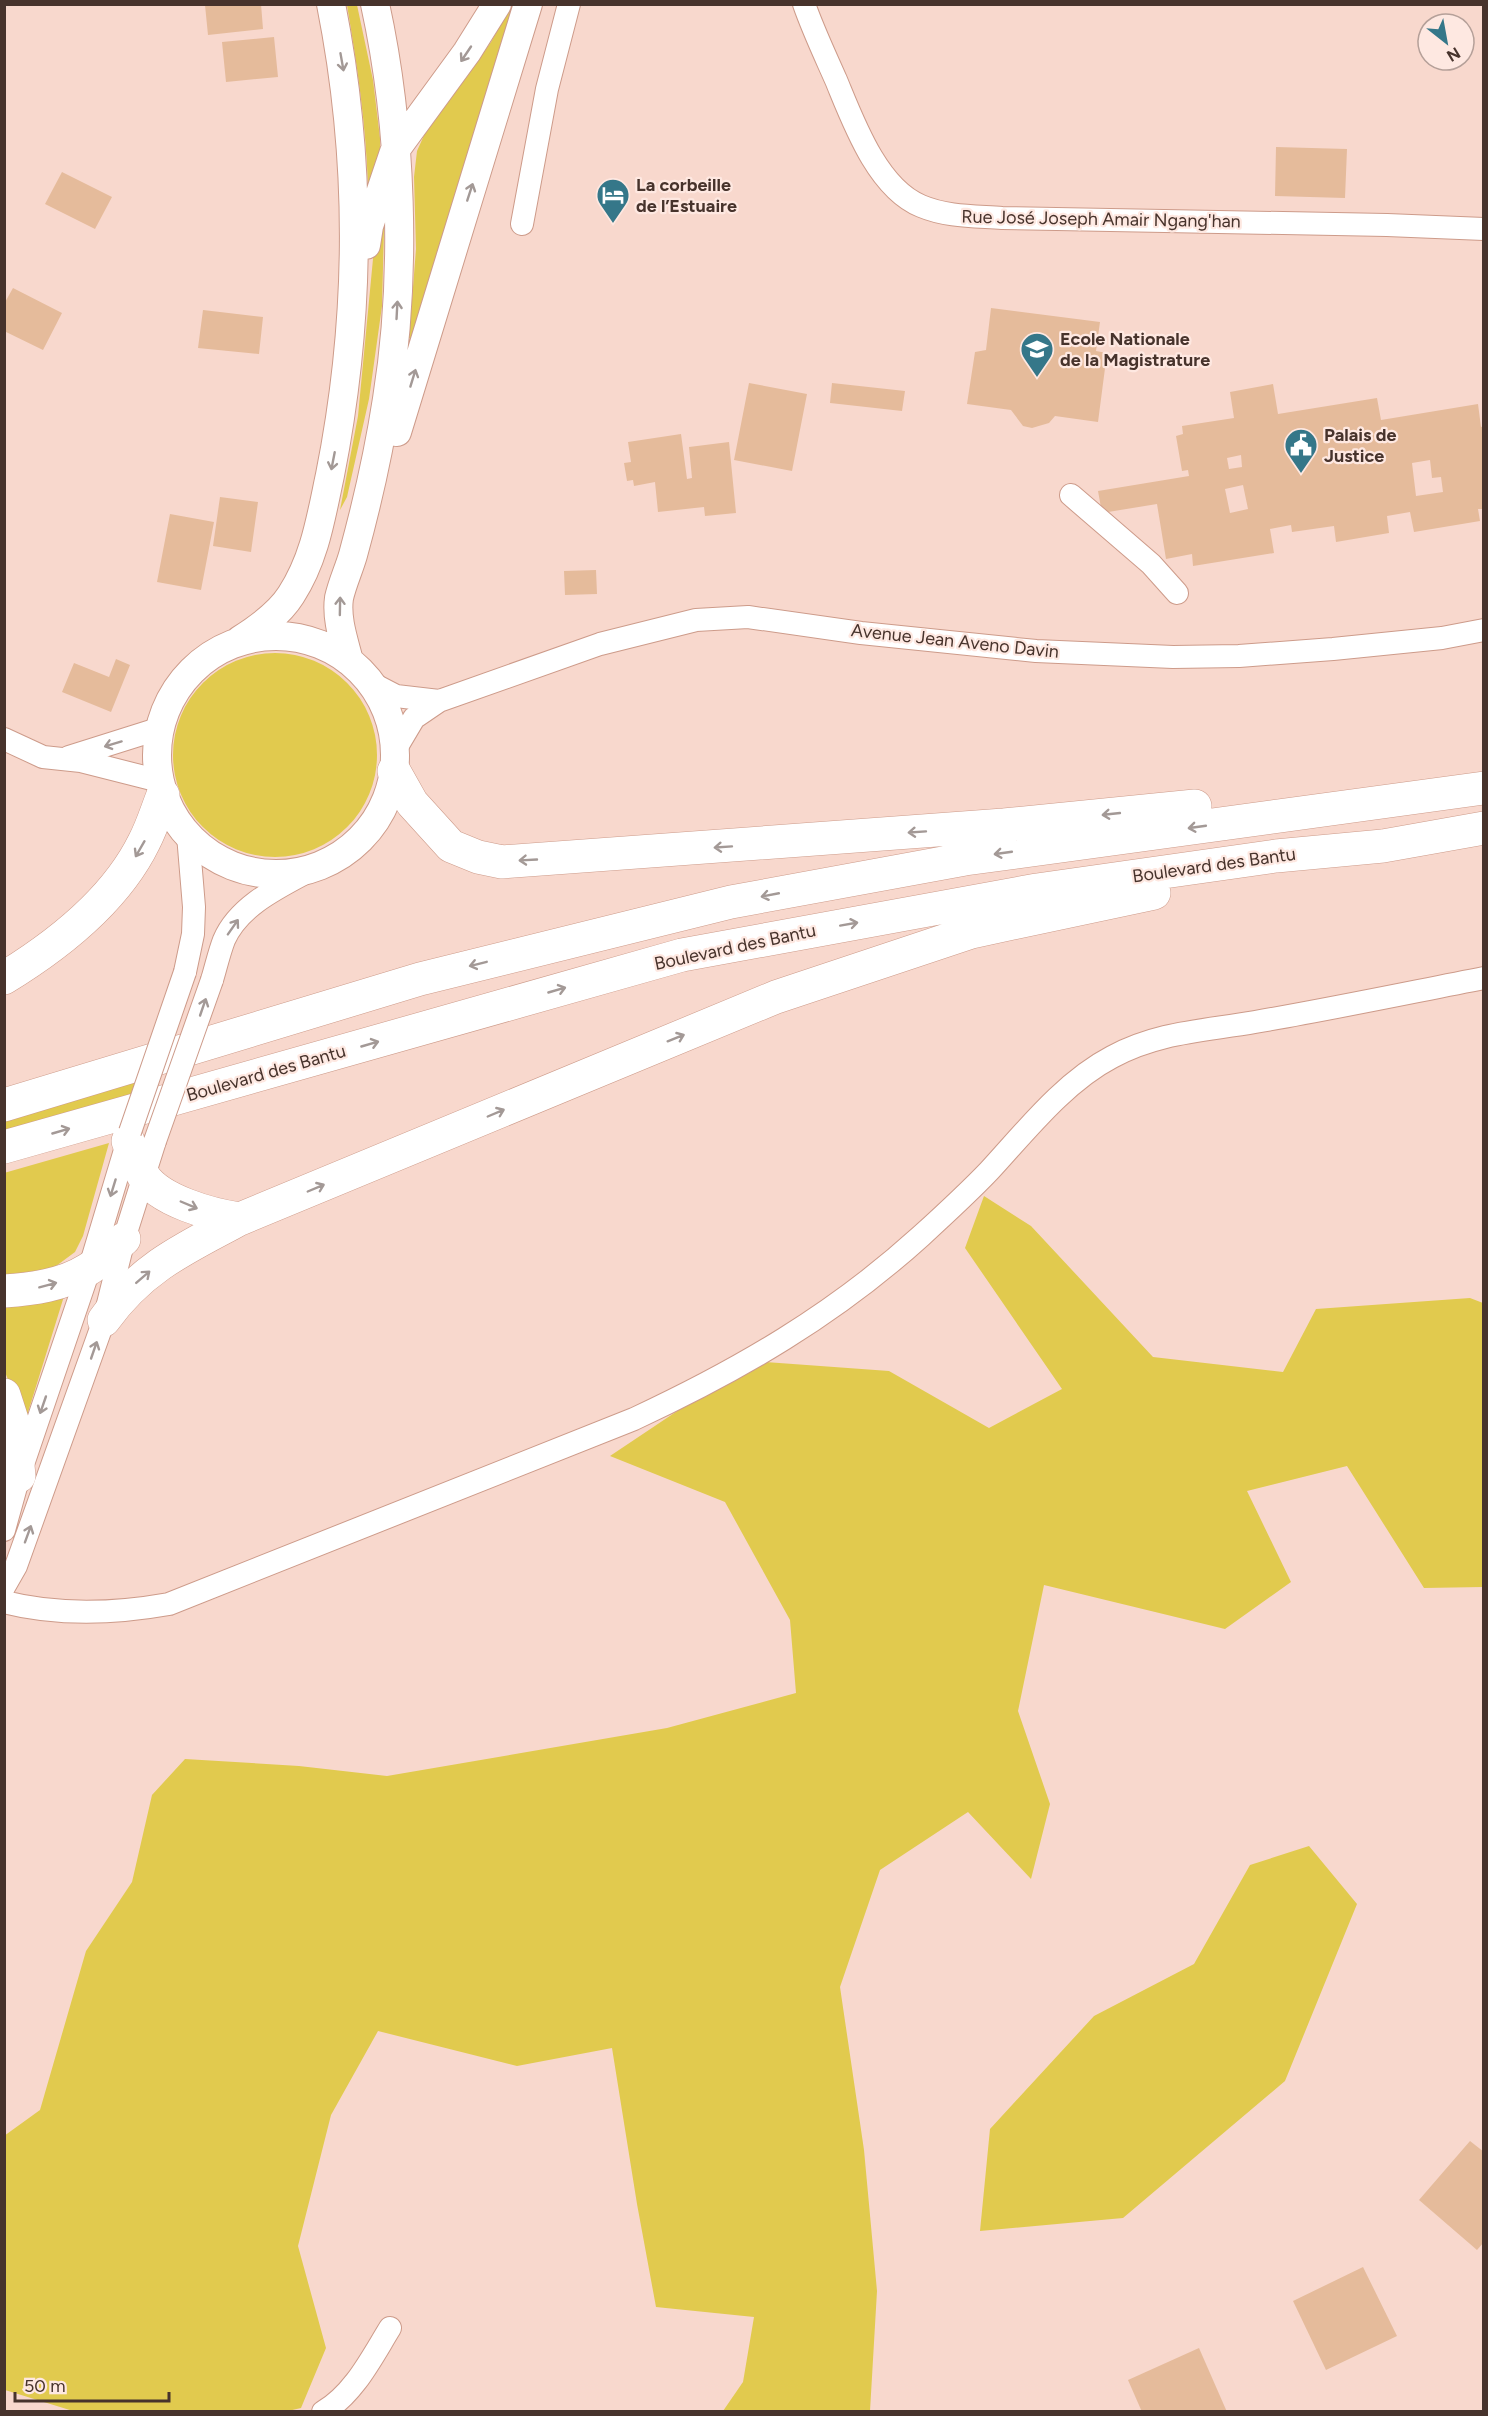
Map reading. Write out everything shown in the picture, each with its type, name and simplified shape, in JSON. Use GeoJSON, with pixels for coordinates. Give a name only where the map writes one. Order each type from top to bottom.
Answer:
{"type":"FeatureCollection","features":[{"type":"Feature","properties":{"kind":"highway"},"geometry":{"type":"LineString","coordinates":[[395,760],[412,803],[451,846],[478,857],[502,862],[992,826],[1415,785],[1484,786]]}},
{"type":"Feature","properties":{"kind":"highway"},"geometry":{"type":"LineString","coordinates":[[4,1105],[420,979],[730,902],[965,859],[1484,786]]}},
{"type":"Feature","properties":{"kind":"highway"},"geometry":{"type":"LineString","coordinates":[[4,978],[66,934],[100,902],[117,882],[145,841],[161,788]]}},
{"type":"Feature","properties":{"kind":"highway","name":"Boulevard des Bantu"},"geometry":{"type":"LineString","coordinates":[[4,1147],[682,955],[1037,890],[1276,856],[1383,846],[1484,828]]}},
{"type":"Feature","properties":{"kind":"highway"},"geometry":{"type":"LineString","coordinates":[[104,1320],[120,1297],[156,1266],[240,1219],[776,997],[971,932],[1383,846]]}},
{"type":"Feature","properties":{"kind":"highway"},"geometry":{"type":"LineString","coordinates":[[138,1138],[144,1177],[166,1195],[213,1215],[240,1219]]}},
{"type":"Feature","properties":{"kind":"highway"},"geometry":{"type":"LineString","coordinates":[[4,1291],[45,1286],[88,1270],[124,1239]]}},
{"type":"Feature","properties":{"kind":"highway"},"geometry":{"type":"LineString","coordinates":[[4,1395],[14,1426],[19,1476]]}},
{"type":"Feature","properties":{"kind":"main road"},"geometry":{"type":"LineString","coordinates":[[228,647],[263,637],[291,638],[317,643],[349,661],[371,683],[388,714],[395,760],[384,806],[363,836],[334,859],[295,872],[271,874],[248,871],[225,863],[205,851],[175,819],[161,788],[157,759],[160,728],[165,713],[180,686],[202,663],[228,647],[251,633],[282,608],[301,578],[313,551],[322,520],[342,403],[353,274],[355,211],[344,73],[331,4]]}},
{"type":"Feature","properties":{"kind":"main road"},"geometry":{"type":"LineString","coordinates":[[354,553],[375,465],[395,342],[399,254],[394,152],[385,52],[375,4]]}},
{"type":"Feature","properties":{"kind":"main road"},"geometry":{"type":"LineString","coordinates":[[342,403],[357,360],[369,226],[394,152],[462,61],[497,4]]}},
{"type":"Feature","properties":{"kind":"main road"},"geometry":{"type":"LineString","coordinates":[[349,661],[340,624],[339,599],[354,553],[380,488],[528,4]]}},
{"type":"Feature","properties":{"kind":"street"},"geometry":{"type":"LineString","coordinates":[[522,224],[547,89],[569,4]]}},
{"type":"Feature","properties":{"kind":"street","name":"Rue José Joseph Amair Ngang'han"},"geometry":{"type":"LineString","coordinates":[[804,4],[858,133],[873,160],[895,188],[919,206],[928,209],[947,215],[1002,218],[1387,225],[1484,230]]}},
{"type":"Feature","properties":{"kind":"street"},"geometry":{"type":"LineString","coordinates":[[1071,495],[1151,564],[1178,593]]}},
{"type":"Feature","properties":{"kind":"street","name":"Avenue Jean Aveno Davin"},"geometry":{"type":"LineString","coordinates":[[439,701],[591,647],[696,620],[756,618],[861,633],[1036,651],[1173,657],[1239,656],[1333,649],[1442,638],[1484,630]]}},
{"type":"Feature","properties":{"kind":"street"},"geometry":{"type":"LineString","coordinates":[[371,683],[396,696],[439,701]]}},
{"type":"Feature","properties":{"kind":"street"},"geometry":{"type":"LineString","coordinates":[[395,760],[414,718],[439,701]]}},
{"type":"Feature","properties":{"kind":"street"},"geometry":{"type":"LineString","coordinates":[[65,759],[160,728]]}},
{"type":"Feature","properties":{"kind":"street"},"geometry":{"type":"LineString","coordinates":[[4,740],[43,756],[113,768],[161,788]]}},
{"type":"Feature","properties":{"kind":"street"},"geometry":{"type":"LineString","coordinates":[[138,1138],[185,972],[193,934],[194,907],[188,835]]}},
{"type":"Feature","properties":{"kind":"street"},"geometry":{"type":"LineString","coordinates":[[4,1530],[19,1476],[88,1270],[138,1138],[212,981],[225,940],[233,925],[267,894],[318,866]]}},
{"type":"Feature","properties":{"kind":"street"},"geometry":{"type":"LineString","coordinates":[[4,1602],[74,1613],[128,1611],[169,1604],[634,1419],[705,1386],[788,1338],[849,1295],[919,1238],[988,1172],[1024,1131],[1082,1077],[1111,1057],[1148,1041],[1187,1031],[1253,1023],[1484,978]]}},
{"type":"Feature","properties":{"kind":"street"},"geometry":{"type":"LineString","coordinates":[[4,1587],[16,1566],[104,1320],[124,1239],[144,1177]]}},
{"type":"Feature","properties":{"kind":"street"},"geometry":{"type":"LineString","coordinates":[[323,2412],[332,2406],[362,2373],[390,2328]]}},
{"type":"Feature","properties":{"kind":"shaded area"},"geometry":{"type":"Polygon","coordinates":[[[347,5],[357,5],[373,80],[380,138],[380,149],[368,186],[360,95],[347,5]]]}},
{"type":"Feature","properties":{"kind":"shaded area"},"geometry":{"type":"Polygon","coordinates":[[[511,5],[517,5],[413,340],[409,338],[416,249],[414,177],[417,151],[426,131],[491,42],[511,5]]]}},
{"type":"Feature","properties":{"kind":"shaded area"},"geometry":{"type":"Polygon","coordinates":[[[381,220],[384,229],[382,306],[369,399],[347,497],[340,510],[358,416],[375,238],[381,220]]]}},
{"type":"Feature","properties":{"kind":"shaded area"},"geometry":{"type":"Polygon","coordinates":[[[265,653],[285,653],[305,657],[323,665],[340,676],[354,690],[373,725],[377,755],[373,785],[365,803],[354,820],[340,834],[305,853],[285,857],[265,857],[245,853],[227,845],[210,834],[196,820],[177,785],[173,765],[173,745],[177,725],[185,707],[196,690],[210,676],[245,657],[265,653]]]}},
{"type":"Feature","properties":{"kind":"shaded area"},"geometry":{"type":"Polygon","coordinates":[[[144,1077],[137,1098],[5,1135],[5,1118],[144,1077]]]}},
{"type":"Feature","properties":{"kind":"shaded area"},"geometry":{"type":"Polygon","coordinates":[[[109,1143],[83,1236],[75,1252],[48,1272],[5,1276],[4,1173],[109,1143]]]}},
{"type":"Feature","properties":{"kind":"shaded area"},"geometry":{"type":"Polygon","coordinates":[[[984,1196],[1031,1226],[1153,1357],[1283,1372],[1316,1309],[1470,1298],[1483,1303],[1483,1587],[1424,1588],[1347,1466],[1247,1491],[1291,1582],[1225,1629],[1044,1585],[1018,1711],[1050,1804],[1031,1879],[968,1812],[880,1870],[840,1987],[864,2150],[877,2291],[870,2411],[723,2411],[743,2382],[754,2317],[656,2307],[612,2048],[517,2066],[378,2031],[331,2115],[298,2246],[326,2348],[301,2408],[288,2411],[73,2411],[5,2390],[4,2136],[40,2110],[86,1951],[132,1882],[152,1795],[185,1759],[299,1766],[387,1776],[667,1728],[796,1693],[790,1620],[725,1502],[610,1456],[752,1361],[889,1371],[989,1428],[1062,1389],[965,1248],[984,1196]]]}},
{"type":"Feature","properties":{"kind":"shaded area"},"geometry":{"type":"Polygon","coordinates":[[[65,1293],[25,1422],[5,1372],[4,1298],[65,1293]]]}},
{"type":"Feature","properties":{"kind":"shaded area"},"geometry":{"type":"Polygon","coordinates":[[[1309,1846],[1357,1904],[1285,2081],[1123,2218],[980,2231],[990,2129],[1094,2016],[1194,1964],[1250,1865],[1309,1846]]]}},
{"type":"Feature","properties":{"kind":"building"},"geometry":{"type":"Polygon","coordinates":[[[261,4],[263,29],[208,35],[205,5],[261,4]]]}},
{"type":"Feature","properties":{"kind":"building"},"geometry":{"type":"Polygon","coordinates":[[[274,37],[278,77],[226,82],[222,42],[274,37]]]}},
{"type":"Feature","properties":{"kind":"building"},"geometry":{"type":"Polygon","coordinates":[[[1276,147],[1347,149],[1345,198],[1275,196],[1276,147]]]}},
{"type":"Feature","properties":{"kind":"building"},"geometry":{"type":"Polygon","coordinates":[[[62,172],[112,197],[95,229],[45,204],[62,172]]]}},
{"type":"Feature","properties":{"kind":"building"},"geometry":{"type":"Polygon","coordinates":[[[13,288],[62,313],[43,350],[4,331],[4,304],[13,288]]]}},
{"type":"Feature","properties":{"kind":"building","name":"Ecole Nationale de la Magistrature"},"geometry":{"type":"Polygon","coordinates":[[[991,308],[1100,322],[1096,351],[1107,353],[1098,422],[1055,416],[1049,423],[1032,428],[1023,426],[1011,410],[967,404],[975,352],[986,350],[991,308]]]}},
{"type":"Feature","properties":{"kind":"building"},"geometry":{"type":"Polygon","coordinates":[[[203,310],[263,317],[259,354],[198,348],[203,310]]]}},
{"type":"Feature","properties":{"kind":"building"},"geometry":{"type":"Polygon","coordinates":[[[749,383],[807,394],[792,471],[734,460],[749,383]]]}},
{"type":"Feature","properties":{"kind":"building"},"geometry":{"type":"Polygon","coordinates":[[[832,383],[905,391],[902,411],[830,403],[832,383]]]}},
{"type":"Feature","properties":{"kind":"building","name":"Palais de Justice"},"geometry":{"type":"Polygon","coordinates":[[[1273,384],[1278,414],[1377,398],[1381,420],[1478,404],[1481,427],[1484,426],[1484,509],[1478,509],[1480,521],[1414,532],[1410,512],[1387,516],[1389,533],[1336,542],[1334,526],[1292,532],[1291,525],[1270,529],[1274,553],[1193,566],[1192,554],[1166,559],[1157,504],[1102,513],[1098,491],[1189,476],[1188,470],[1182,471],[1176,436],[1183,434],[1182,426],[1234,418],[1230,392],[1273,384]],[[1241,455],[1227,458],[1229,469],[1242,467],[1241,455]],[[1430,460],[1412,463],[1416,496],[1443,492],[1441,477],[1432,478],[1430,460]],[[1243,485],[1225,489],[1230,513],[1248,509],[1243,485]]]}},
{"type":"Feature","properties":{"kind":"building"},"geometry":{"type":"Polygon","coordinates":[[[681,434],[687,479],[692,478],[689,447],[729,442],[736,513],[705,516],[704,507],[658,512],[655,482],[634,486],[633,480],[627,481],[624,463],[631,462],[628,442],[681,434]]]}},
{"type":"Feature","properties":{"kind":"building"},"geometry":{"type":"Polygon","coordinates":[[[220,497],[258,502],[251,552],[213,546],[220,497]]]}},
{"type":"Feature","properties":{"kind":"building"},"geometry":{"type":"Polygon","coordinates":[[[170,514],[214,522],[201,590],[157,582],[170,514]]]}},
{"type":"Feature","properties":{"kind":"building"},"geometry":{"type":"Polygon","coordinates":[[[596,570],[597,594],[565,595],[564,571],[596,570]]]}},
{"type":"Feature","properties":{"kind":"building"},"geometry":{"type":"Polygon","coordinates":[[[116,659],[130,665],[111,712],[62,692],[74,663],[109,677],[116,659]]]}},
{"type":"Feature","properties":{"kind":"building"},"geometry":{"type":"Polygon","coordinates":[[[1470,2141],[1484,2152],[1484,2242],[1477,2250],[1419,2200],[1470,2141]]]}},
{"type":"Feature","properties":{"kind":"building"},"geometry":{"type":"Polygon","coordinates":[[[1363,2267],[1397,2336],[1326,2370],[1293,2301],[1363,2267]]]}},
{"type":"Feature","properties":{"kind":"building"},"geometry":{"type":"Polygon","coordinates":[[[1199,2348],[1227,2412],[1142,2412],[1128,2380],[1199,2348]]]}},
{"type":"Feature","properties":{"kind":"place","name":"La corbeille de l’Estuaire"},"geometry":{"type":"Point","coordinates":[613,224]}},
{"type":"Feature","properties":{"kind":"place","name":"Ecole Nationale de la Magistrature"},"geometry":{"type":"Point","coordinates":[1037,378]}},
{"type":"Feature","properties":{"kind":"place","name":"Palais de Justice"},"geometry":{"type":"Point","coordinates":[1301,474]}}]}
